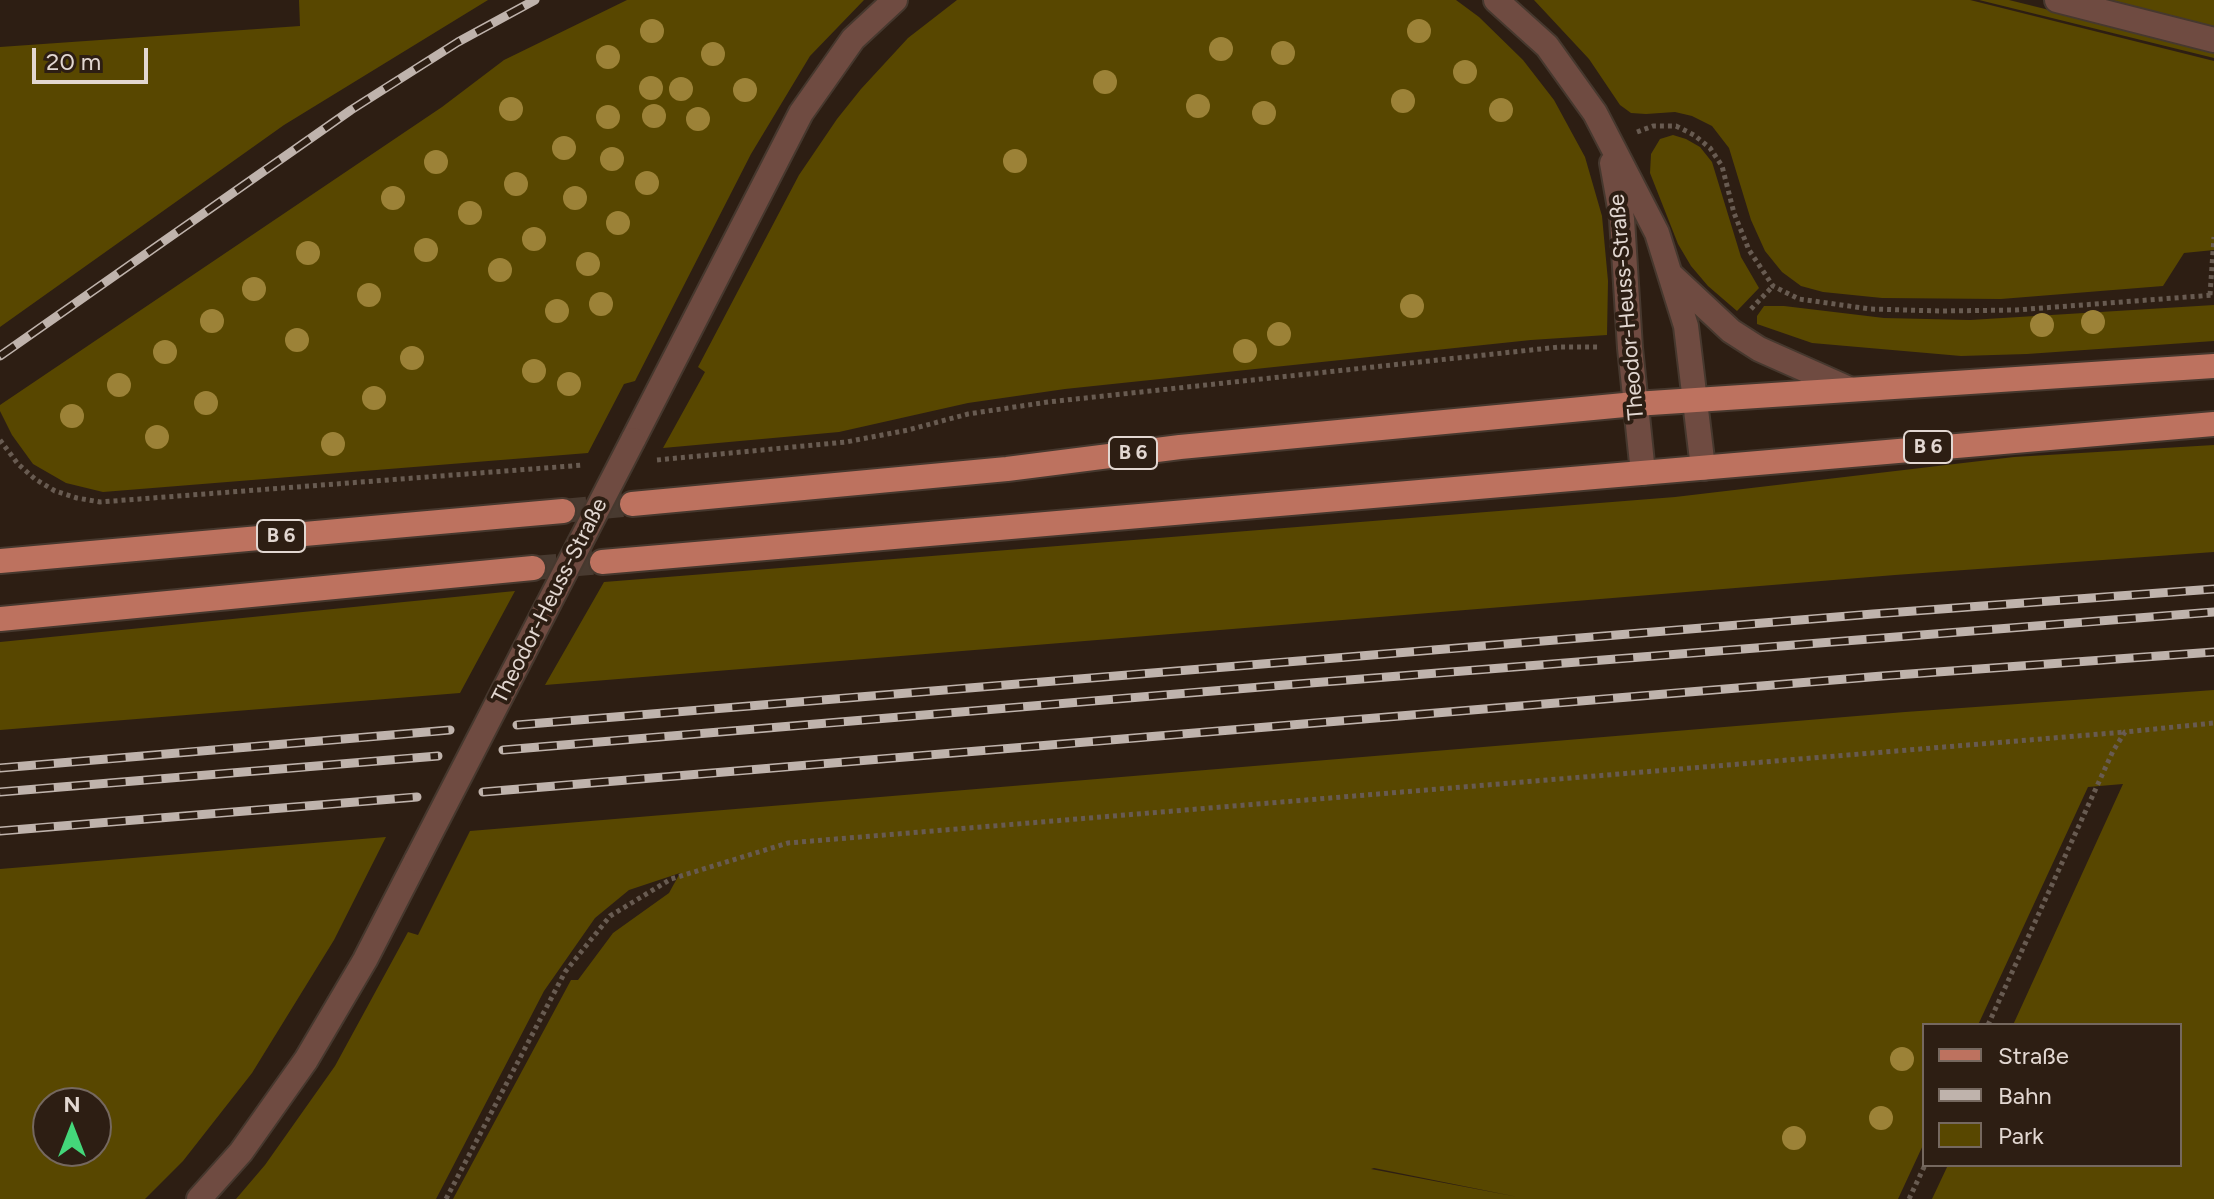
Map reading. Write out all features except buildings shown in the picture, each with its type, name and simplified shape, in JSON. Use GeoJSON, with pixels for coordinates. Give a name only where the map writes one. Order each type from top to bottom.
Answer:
{"type":"FeatureCollection","features":[{"type":"Feature","properties":{"kind":"main road","name":"B 6"},"geometry":{"type":"LineString","coordinates":[[632,504],[991,471],[1180,447],[1635,404],[2214,366]]}},
{"type":"Feature","properties":{"kind":"main road","name":"B 6"},"geometry":{"type":"LineString","coordinates":[[602,562],[2214,424]]}},
{"type":"Feature","properties":{"kind":"main road","name":"B 6"},"geometry":{"type":"LineString","coordinates":[[0,561],[563,511]]}},
{"type":"Feature","properties":{"kind":"main road"},"geometry":{"type":"LineString","coordinates":[[0,619],[533,568]]}},
{"type":"Feature","properties":{"kind":"street","name":"Theodor-Heuss-Straße"},"geometry":{"type":"LineString","coordinates":[[199,1199],[241,1152],[306,1060],[365,960],[801,113],[853,39],[895,0]]}},
{"type":"Feature","properties":{"kind":"street","name":"Theodor-Heuss-Straße"},"geometry":{"type":"LineString","coordinates":[[1496,0],[1547,46],[1595,113],[1657,233],[1686,326],[1703,468]]}},
{"type":"Feature","properties":{"kind":"street"},"geometry":{"type":"LineString","coordinates":[[2057,0],[2214,40]]}},
{"type":"Feature","properties":{"kind":"street","name":"Theodor-Heuss-Straße"},"geometry":{"type":"LineString","coordinates":[[1608,141],[1622,219],[1630,348],[1643,473]]}},
{"type":"Feature","properties":{"kind":"street"},"geometry":{"type":"LineString","coordinates":[[1669,273],[1731,331],[1759,349],[1849,389]]}},
{"type":"Feature","properties":{"kind":"path"},"geometry":{"type":"LineString","coordinates":[[1608,141],[1653,126],[1676,126],[1710,148],[1722,166],[1734,213],[1749,250],[1773,286],[1799,299],[1870,309],[1941,311],[2016,310],[2212,295],[2214,237]]}},
{"type":"Feature","properties":{"kind":"path"},"geometry":{"type":"LineString","coordinates":[[1731,331],[1773,286]]}},
{"type":"Feature","properties":{"kind":"path"},"geometry":{"type":"LineString","coordinates":[[656,460],[846,442],[968,414],[1048,402],[1559,347],[1630,348]]}},
{"type":"Feature","properties":{"kind":"path"},"geometry":{"type":"LineString","coordinates":[[0,440],[18,464],[35,479],[55,491],[100,502],[587,465]]}},
{"type":"Feature","properties":{"kind":"path"},"geometry":{"type":"LineString","coordinates":[[446,1199],[565,972],[610,916],[671,879],[788,843],[2214,723]]}},
{"type":"Feature","properties":{"kind":"path"},"geometry":{"type":"LineString","coordinates":[[1989,1023],[2113,751],[2125,732]]}},
{"type":"Feature","properties":{"kind":"path"},"geometry":{"type":"LineString","coordinates":[[1909,1199],[1924,1167]]}},
{"type":"Feature","properties":{"kind":"green space"},"geometry":{"type":"Polygon","coordinates":[[[299,0],[488,0],[284,125],[0,327],[0,47],[300,26],[299,0]]]}},
{"type":"Feature","properties":{"kind":"green space"},"geometry":{"type":"Polygon","coordinates":[[[627,0],[864,0],[810,56],[751,154],[635,381],[624,384],[588,453],[103,492],[66,483],[33,464],[12,435],[0,405],[442,107],[504,60],[627,0]]]}},
{"type":"Feature","properties":{"kind":"green space"},"geometry":{"type":"Polygon","coordinates":[[[957,0],[1456,0],[1479,17],[1523,60],[1554,100],[1585,157],[1602,216],[1608,281],[1607,335],[1531,340],[1065,389],[968,403],[839,432],[663,448],[705,372],[698,367],[799,175],[861,89],[908,38],[957,0]]]}},
{"type":"Feature","properties":{"kind":"green space"},"geometry":{"type":"Polygon","coordinates":[[[1534,0],[1970,0],[2214,61],[2214,250],[2184,253],[2163,286],[2001,299],[1882,298],[1823,292],[1801,286],[1782,272],[1765,251],[1751,220],[1729,148],[1712,126],[1675,112],[1631,113],[1620,105],[1589,59],[1534,0]]]}},
{"type":"Feature","properties":{"kind":"green space"},"geometry":{"type":"Polygon","coordinates":[[[1979,0],[2009,0],[2214,51],[2214,58],[1979,0]]]}},
{"type":"Feature","properties":{"kind":"green space"},"geometry":{"type":"Polygon","coordinates":[[[2074,0],[2214,0],[2214,35],[2074,0]]]}},
{"type":"Feature","properties":{"kind":"green space"},"geometry":{"type":"Polygon","coordinates":[[[1673,135],[1700,147],[1712,162],[1741,257],[1759,288],[1737,311],[1708,286],[1691,266],[1678,244],[1650,173],[1651,154],[1660,139],[1673,135]]]}},
{"type":"Feature","properties":{"kind":"green space"},"geometry":{"type":"Polygon","coordinates":[[[2214,305],[2214,341],[2027,354],[1961,356],[1812,343],[1757,324],[1757,316],[1764,306],[1884,318],[1970,320],[2214,305]]]}},
{"type":"Feature","properties":{"kind":"green space"},"geometry":{"type":"Polygon","coordinates":[[[2214,445],[2214,552],[1895,575],[545,685],[604,582],[1675,497],[2014,457],[2214,445]]]}},
{"type":"Feature","properties":{"kind":"green space"},"geometry":{"type":"Polygon","coordinates":[[[515,591],[460,693],[0,730],[0,642],[515,591]]]}},
{"type":"Feature","properties":{"kind":"green space"},"geometry":{"type":"Polygon","coordinates":[[[2214,690],[2214,1199],[1932,1199],[1947,1167],[2182,1167],[2182,1023],[2014,1023],[2123,784],[2088,787],[1979,1023],[1922,1023],[1922,1147],[1898,1199],[453,1199],[571,980],[578,980],[613,933],[669,893],[680,873],[629,890],[595,918],[544,991],[436,1199],[236,1199],[265,1165],[335,1066],[408,932],[418,935],[470,831],[1905,712],[2214,690]],[[1374,1168],[1371,1169],[1518,1197],[1374,1168]]]}},
{"type":"Feature","properties":{"kind":"green space"},"geometry":{"type":"Polygon","coordinates":[[[386,837],[334,940],[252,1073],[183,1161],[145,1199],[0,1199],[0,869],[386,837]]]}},
{"type":"Feature","properties":{"kind":"tunnel"},"geometry":{"type":"LineString","coordinates":[[563,511],[632,504]]}},
{"type":"Feature","properties":{"kind":"tunnel"},"geometry":{"type":"LineString","coordinates":[[533,568],[602,562]]}},
{"type":"Feature","properties":{"kind":"railway"},"geometry":{"type":"LineString","coordinates":[[0,356],[351,110],[458,42],[535,0]]}},
{"type":"Feature","properties":{"kind":"railway"},"geometry":{"type":"LineString","coordinates":[[517,725],[2214,589]]}},
{"type":"Feature","properties":{"kind":"railway"},"geometry":{"type":"LineString","coordinates":[[503,750],[2214,612]]}},
{"type":"Feature","properties":{"kind":"railway"},"geometry":{"type":"LineString","coordinates":[[483,792],[1882,676],[2214,652]]}},
{"type":"Feature","properties":{"kind":"railway"},"geometry":{"type":"LineString","coordinates":[[0,768],[450,730]]}},
{"type":"Feature","properties":{"kind":"railway"},"geometry":{"type":"LineString","coordinates":[[0,792],[438,756]]}},
{"type":"Feature","properties":{"kind":"railway"},"geometry":{"type":"LineString","coordinates":[[0,831],[417,797]]}}]}
